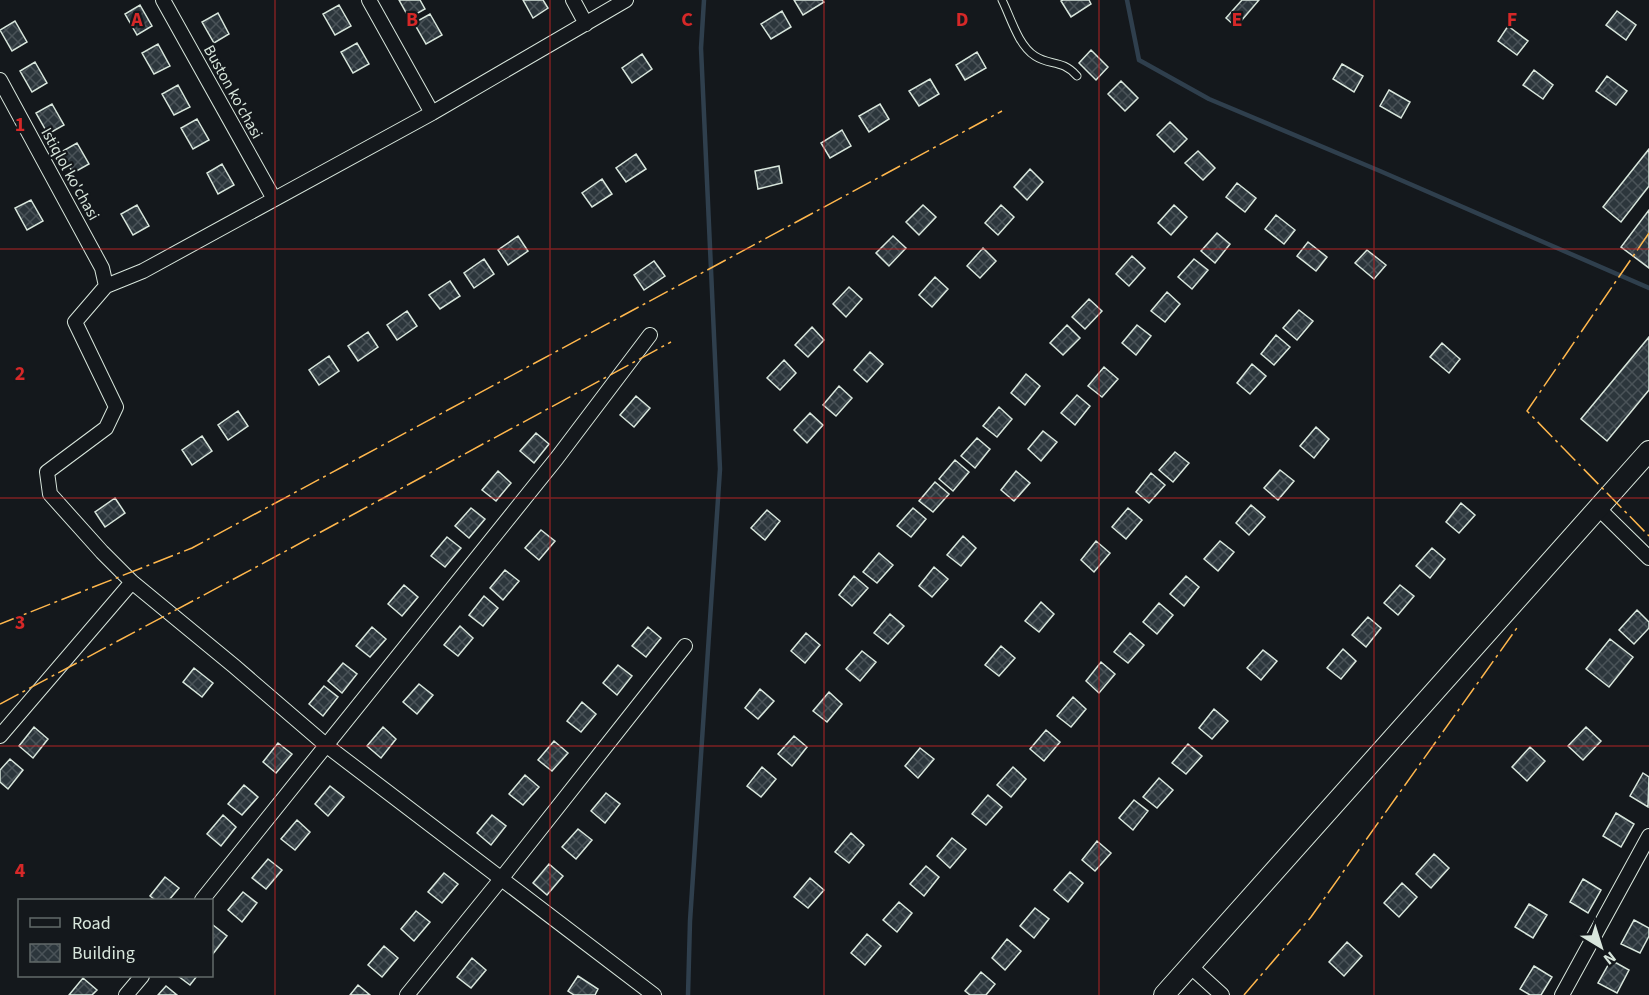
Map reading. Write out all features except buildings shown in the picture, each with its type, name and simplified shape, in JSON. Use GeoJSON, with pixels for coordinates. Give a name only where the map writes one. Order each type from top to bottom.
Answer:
{"type":"FeatureCollection","features":[{"type":"Feature","properties":{"kind":"main road"},"geometry":{"type":"LineString","coordinates":[[1164,995],[1649,451]]}},
{"type":"Feature","properties":{"kind":"street","name":"Buston ko'chasi"},"geometry":{"type":"LineString","coordinates":[[163,0],[274,199]]}},
{"type":"Feature","properties":{"kind":"street"},"geometry":{"type":"LineString","coordinates":[[369,0],[432,113]]}},
{"type":"Feature","properties":{"kind":"street"},"geometry":{"type":"LineString","coordinates":[[573,0],[586,24]]}},
{"type":"Feature","properties":{"kind":"street"},"geometry":{"type":"LineString","coordinates":[[626,0],[432,113],[143,271],[106,286],[75,322],[116,407],[106,428],[47,472],[50,494],[132,582],[327,746],[654,995]]}},
{"type":"Feature","properties":{"kind":"street","name":"Istiqlol ko'chasi"},"geometry":{"type":"LineString","coordinates":[[0,80],[102,268],[106,286]]}},
{"type":"Feature","properties":{"kind":"street"},"geometry":{"type":"LineString","coordinates":[[203,899],[557,458],[650,335]]}},
{"type":"Feature","properties":{"kind":"street"},"geometry":{"type":"LineString","coordinates":[[1598,508],[1649,558]]}},
{"type":"Feature","properties":{"kind":"street"},"geometry":{"type":"LineString","coordinates":[[0,736],[132,582]]}},
{"type":"Feature","properties":{"kind":"street"},"geometry":{"type":"LineString","coordinates":[[407,995],[685,646]]}},
{"type":"Feature","properties":{"kind":"street"},"geometry":{"type":"LineString","coordinates":[[1562,995],[1649,836]]}},
{"type":"Feature","properties":{"kind":"street"},"geometry":{"type":"LineString","coordinates":[[1190,966],[1222,995]]}},
{"type":"Feature","properties":{"kind":"street"},"geometry":{"type":"LineString","coordinates":[[126,995],[140,977]]}},
{"type":"Feature","properties":{"kind":"lane"},"geometry":{"type":"LineString","coordinates":[[1002,0],[1023,44],[1036,57],[1070,67],[1077,76]]}},
{"type":"Feature","properties":{"kind":"waterway"},"geometry":{"type":"LineString","coordinates":[[688,995],[690,921],[720,469],[701,48],[704,0]]}},
{"type":"Feature","properties":{"kind":"waterway"},"geometry":{"type":"LineString","coordinates":[[1127,0],[1139,60],[1209,99],[1649,288]]}},
{"type":"Feature","properties":{"kind":"power"},"geometry":{"type":"LineString","coordinates":[[0,624],[192,548],[1002,111]]}},
{"type":"Feature","properties":{"kind":"power"},"geometry":{"type":"LineString","coordinates":[[1649,233],[1527,411],[1649,536]]}},
{"type":"Feature","properties":{"kind":"power"},"geometry":{"type":"LineString","coordinates":[[0,704],[671,342]]}},
{"type":"Feature","properties":{"kind":"power"},"geometry":{"type":"LineString","coordinates":[[1244,995],[1311,917],[1519,625]]}}]}
